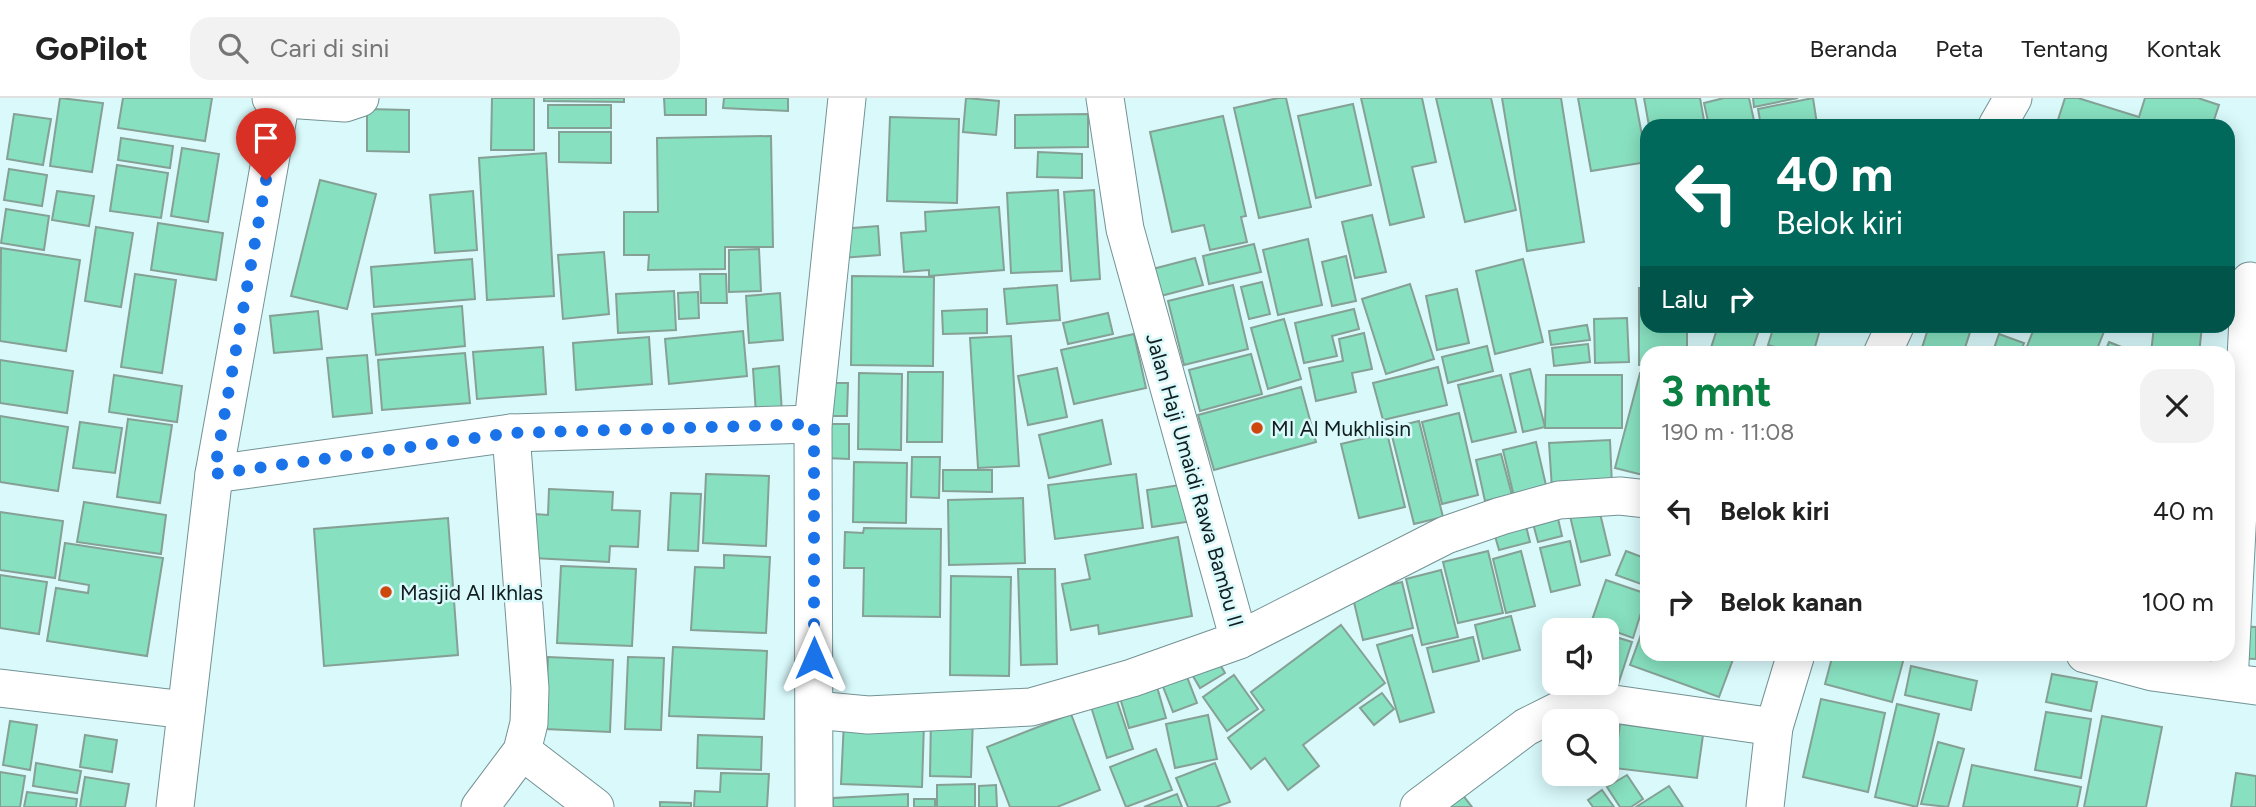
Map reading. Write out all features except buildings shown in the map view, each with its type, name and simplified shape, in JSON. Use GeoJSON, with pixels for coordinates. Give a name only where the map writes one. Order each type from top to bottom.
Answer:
{"type":"FeatureCollection","features":[{"type":"Feature","properties":{"kind":"street"},"geometry":{"type":"LineString","coordinates":[[175,807],[214,474],[276,99],[345,103],[360,98]]}},
{"type":"Feature","properties":{"kind":"street"},"geometry":{"type":"LineString","coordinates":[[814,807],[814,424],[847,98]]}},
{"type":"Feature","properties":{"kind":"street","name":"Jalan Haji Umaidi Rawa Bambu II"},"geometry":{"type":"LineString","coordinates":[[1105,98],[1125,229],[1239,640],[1446,535],[1559,500],[1620,496],[1640,498]]}},
{"type":"Feature","properties":{"kind":"street"},"geometry":{"type":"LineString","coordinates":[[2001,119],[2013,98]]}},
{"type":"Feature","properties":{"kind":"street"},"geometry":{"type":"LineString","coordinates":[[2111,661],[2152,672],[2243,684],[2250,281]]}},
{"type":"Feature","properties":{"kind":"street"},"geometry":{"type":"LineString","coordinates":[[214,474],[511,433],[814,424]]}},
{"type":"Feature","properties":{"kind":"street"},"geometry":{"type":"LineString","coordinates":[[480,807],[522,751],[529,723],[530,688],[511,433]]}},
{"type":"Feature","properties":{"kind":"street"},"geometry":{"type":"LineString","coordinates":[[815,710],[869,715],[1031,706],[1132,678],[1239,640]]}},
{"type":"Feature","properties":{"kind":"street"},"geometry":{"type":"LineString","coordinates":[[1765,807],[1774,727],[1794,661]]}},
{"type":"Feature","properties":{"kind":"street"},"geometry":{"type":"LineString","coordinates":[[0,688],[186,710]]}},
{"type":"Feature","properties":{"kind":"street"},"geometry":{"type":"LineString","coordinates":[[1419,807],[1526,727],[1560,710],[1593,701],[1774,727]]}},
{"type":"Feature","properties":{"kind":"street"},"geometry":{"type":"LineString","coordinates":[[522,751],[595,807]]}},
{"type":"Feature","properties":{"kind":"place","name":"MI Al Mukhlisin"},"geometry":{"type":"Point","coordinates":[1257,428]}},
{"type":"Feature","properties":{"kind":"place","name":"Masjid Al Ikhlas"},"geometry":{"type":"Point","coordinates":[386,592]}},
{"type":"Feature","properties":{"kind":"route"},"geometry":{"type":"LineString","coordinates":[[266,180],[214,474],[511,433],[814,424],[814,658]]}}]}
